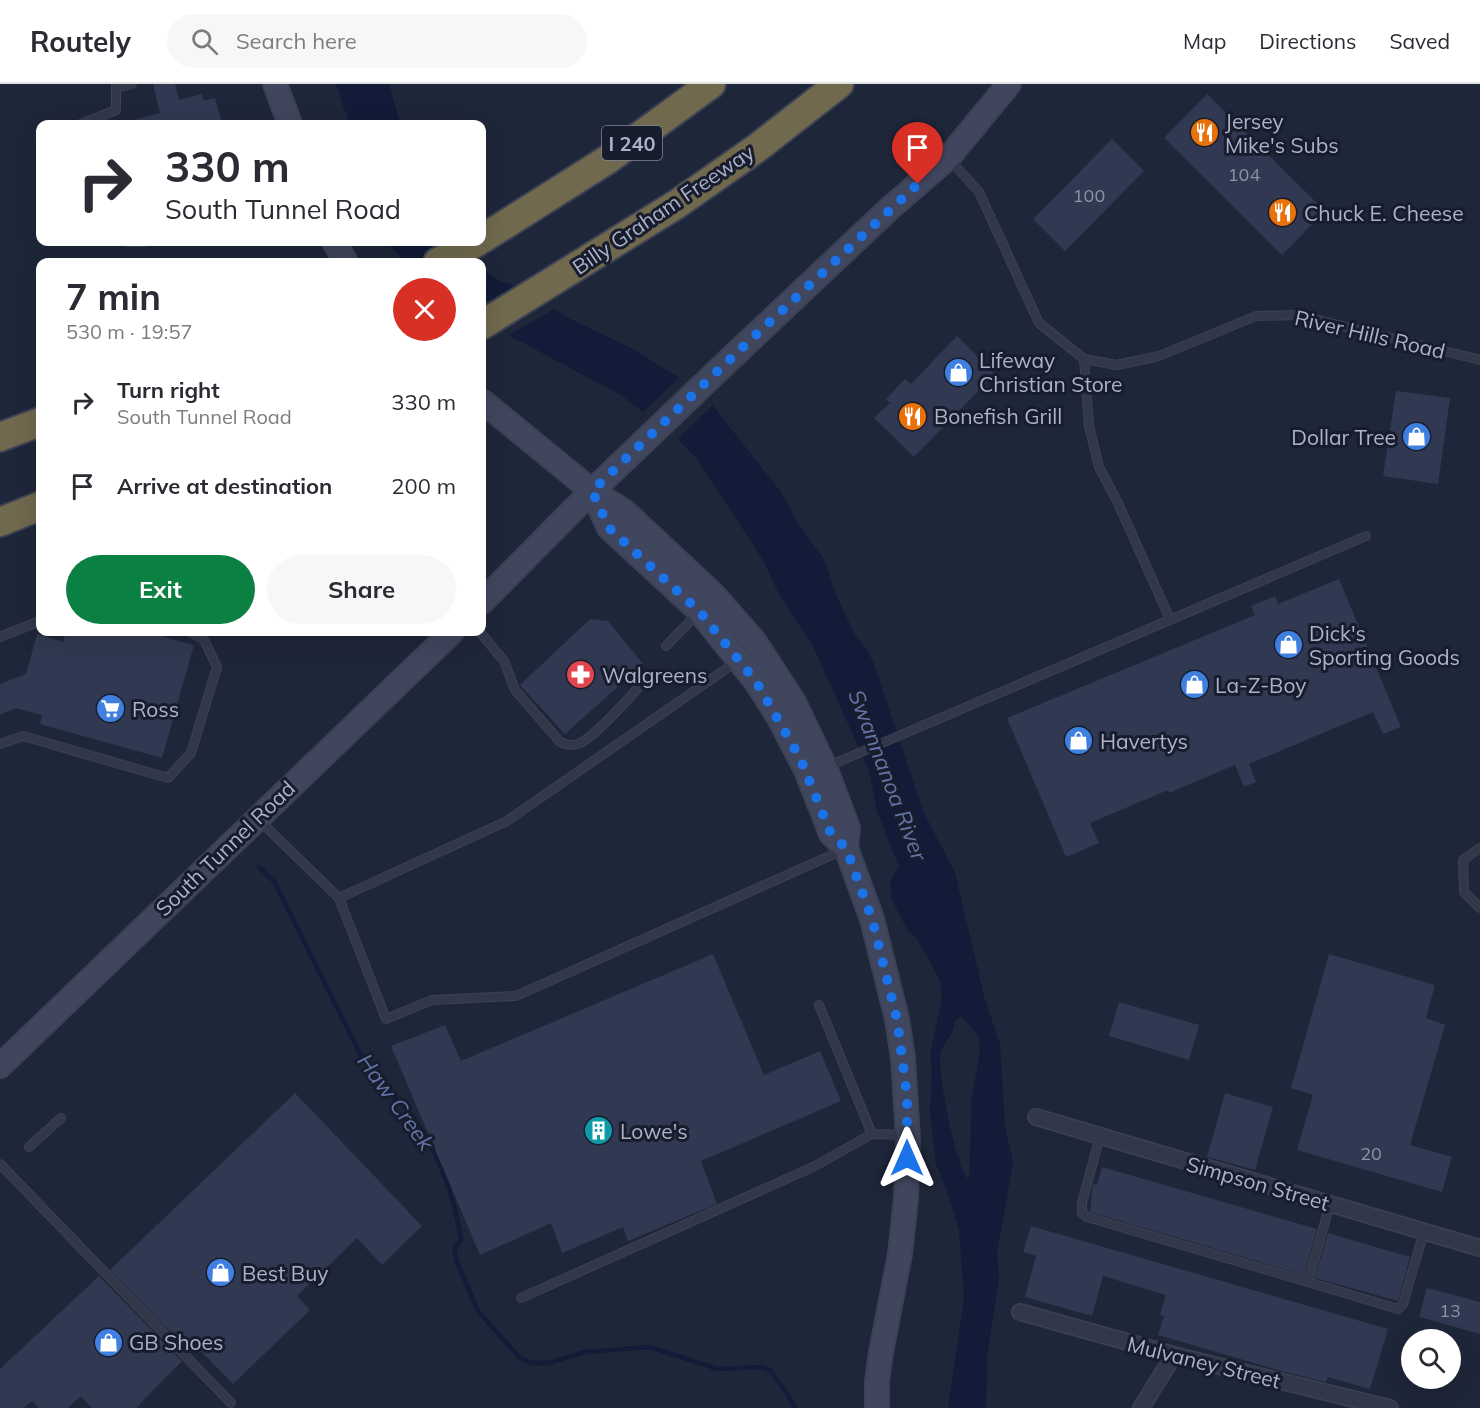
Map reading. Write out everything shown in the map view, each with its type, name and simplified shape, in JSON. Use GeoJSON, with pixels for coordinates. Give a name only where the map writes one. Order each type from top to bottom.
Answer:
{"type":"FeatureCollection","features":[{"type":"Feature","properties":{"kind":"highway","name":"I 240"},"geometry":{"type":"LineString","coordinates":[[486,236],[624,148],[711,84]]}},
{"type":"Feature","properties":{"kind":"highway","name":"Billy Graham Freeway"},"geometry":{"type":"LineString","coordinates":[[486,324],[677,204],[757,148],[839,84]]}},
{"type":"Feature","properties":{"kind":"highway"},"geometry":{"type":"LineString","coordinates":[[446,258],[469,246]]}},
{"type":"Feature","properties":{"kind":"highway"},"geometry":{"type":"LineString","coordinates":[[0,437],[36,424]]}},
{"type":"Feature","properties":{"kind":"highway"},"geometry":{"type":"LineString","coordinates":[[0,522],[36,508]]}},
{"type":"Feature","properties":{"kind":"main road"},"geometry":{"type":"LineString","coordinates":[[275,84],[288,120]]}},
{"type":"Feature","properties":{"kind":"main road"},"geometry":{"type":"LineString","coordinates":[[486,599],[592,491],[728,361],[888,210],[948,158],[1009,84]]}},
{"type":"Feature","properties":{"kind":"main road"},"geometry":{"type":"LineString","coordinates":[[486,404],[592,491],[624,511],[690,571],[736,619],[755,642],[794,702],[825,768],[848,828],[846,848],[872,919],[897,1019],[903,1058],[908,1135],[906,1198],[900,1254],[881,1352],[877,1381],[877,1408]]}},
{"type":"Feature","properties":{"kind":"main road"},"geometry":{"type":"LineString","coordinates":[[592,491],[609,528],[700,612],[740,659],[768,701],[793,745],[831,834],[846,848]]}},
{"type":"Feature","properties":{"kind":"main road","name":"South Tunnel Road"},"geometry":{"type":"LineString","coordinates":[[0,1066],[448,636]]}},
{"type":"Feature","properties":{"kind":"street","name":"Simpson Street"},"geometry":{"type":"LineString","coordinates":[[1036,1117],[1480,1248]]}},
{"type":"Feature","properties":{"kind":"street","name":"Mulvaney Street"},"geometry":{"type":"LineString","coordinates":[[1020,1312],[1174,1355],[1390,1408]]}},
{"type":"Feature","properties":{"kind":"street"},"geometry":{"type":"LineString","coordinates":[[1141,1408],[1174,1355]]}},
{"type":"Feature","properties":{"kind":"lane"},"geometry":{"type":"LineString","coordinates":[[91,120],[116,110],[116,86],[132,84]]}},
{"type":"Feature","properties":{"kind":"lane","name":"River Hills Road"},"geometry":{"type":"LineString","coordinates":[[948,158],[979,192],[1039,323],[1084,359],[1117,365],[1159,356],[1256,316],[1298,315],[1480,360]]}},
{"type":"Feature","properties":{"kind":"lane"},"geometry":{"type":"LineString","coordinates":[[1084,359],[1089,426],[1099,467],[1117,501],[1170,619]]}},
{"type":"Feature","properties":{"kind":"lane"},"geometry":{"type":"LineString","coordinates":[[825,768],[1366,536]]}},
{"type":"Feature","properties":{"kind":"lane"},"geometry":{"type":"LineString","coordinates":[[666,646],[700,612]]}},
{"type":"Feature","properties":{"kind":"lane"},"geometry":{"type":"LineString","coordinates":[[0,637],[36,623]]}},
{"type":"Feature","properties":{"kind":"lane"},"geometry":{"type":"LineString","coordinates":[[0,744],[23,736],[168,778],[191,753],[217,668],[204,639],[198,636]]}},
{"type":"Feature","properties":{"kind":"lane"},"geometry":{"type":"LineString","coordinates":[[483,636],[504,662],[515,690],[560,742],[568,745],[581,743],[623,706],[649,676]]}},
{"type":"Feature","properties":{"kind":"lane"},"geometry":{"type":"LineString","coordinates":[[339,898],[507,821],[740,659]]}},
{"type":"Feature","properties":{"kind":"lane"},"geometry":{"type":"LineString","coordinates":[[257,818],[339,898],[386,1019],[432,1000],[516,996],[846,848]]}},
{"type":"Feature","properties":{"kind":"lane"},"geometry":{"type":"LineString","coordinates":[[1480,848],[1463,860],[1464,892],[1480,908]]}},
{"type":"Feature","properties":{"kind":"lane"},"geometry":{"type":"LineString","coordinates":[[819,1005],[872,1134]]}},
{"type":"Feature","properties":{"kind":"lane"},"geometry":{"type":"LineString","coordinates":[[29,1147],[61,1118]]}},
{"type":"Feature","properties":{"kind":"lane"},"geometry":{"type":"LineString","coordinates":[[521,1298],[813,1167],[872,1134],[908,1135]]}},
{"type":"Feature","properties":{"kind":"lane"},"geometry":{"type":"LineString","coordinates":[[1100,1136],[1082,1203],[1082,1213],[1087,1217],[1398,1309],[1404,1304],[1424,1231]]}},
{"type":"Feature","properties":{"kind":"lane"},"geometry":{"type":"LineString","coordinates":[[0,1164],[231,1403]]}},
{"type":"Feature","properties":{"kind":"lane"},"geometry":{"type":"LineString","coordinates":[[1308,1282],[1330,1204]]}},
{"type":"Feature","properties":{"kind":"water"},"geometry":{"type":"Polygon","coordinates":[[[336,84],[389,84],[399,120],[348,120],[336,84]]]}},
{"type":"Feature","properties":{"kind":"water"},"geometry":{"type":"Polygon","coordinates":[[[391,246],[452,246],[466,258],[401,258],[391,246]]]}},
{"type":"Feature","properties":{"kind":"water","name":"Swannanoa River"},"geometry":{"type":"Polygon","coordinates":[[[486,272],[500,281],[524,288],[568,318],[633,349],[681,379],[709,401],[781,492],[798,524],[825,561],[835,593],[856,637],[866,648],[874,664],[923,811],[955,873],[985,1000],[1000,1044],[1005,1125],[1013,1163],[997,1253],[999,1277],[987,1357],[986,1408],[948,1408],[964,1298],[959,1230],[936,1164],[930,1112],[932,1070],[930,1055],[942,998],[940,981],[915,936],[908,931],[892,900],[890,881],[899,867],[877,811],[869,770],[813,646],[779,594],[763,560],[697,459],[678,439],[621,395],[486,323],[486,272]],[[961,1017],[956,1019],[952,1033],[943,1045],[940,1057],[945,1101],[953,1140],[968,1179],[971,1102],[980,1051],[978,1036],[961,1017]]]}},
{"type":"Feature","properties":{"kind":"pier"},"geometry":{"type":"Polygon","coordinates":[[[519,284],[556,308],[504,338],[486,327],[486,302],[519,284]]]}},
{"type":"Feature","properties":{"kind":"pier"},"geometry":{"type":"Polygon","coordinates":[[[681,376],[715,403],[676,441],[641,414],[681,376]]]}},
{"type":"Feature","properties":{"kind":"building"},"geometry":{"type":"Polygon","coordinates":[[[153,84],[175,84],[179,100],[202,94],[204,101],[215,98],[221,120],[135,120],[160,113],[153,84]]]}},
{"type":"Feature","properties":{"kind":"building"},"geometry":{"type":"Polygon","coordinates":[[[1207,94],[1325,211],[1282,255],[1164,138],[1207,94]]]}},
{"type":"Feature","properties":{"kind":"building"},"geometry":{"type":"Polygon","coordinates":[[[1112,139],[1144,171],[1065,251],[1033,219],[1112,139]]]}},
{"type":"Feature","properties":{"kind":"building"},"geometry":{"type":"Polygon","coordinates":[[[957,336],[995,374],[914,457],[874,418],[890,403],[886,399],[905,379],[911,384],[957,336]]]}},
{"type":"Feature","properties":{"kind":"building","name":"Dollar Tree"},"geometry":{"type":"Polygon","coordinates":[[[1396,391],[1450,398],[1438,484],[1383,476],[1396,391]]]}},
{"type":"Feature","properties":{"kind":"building"},"geometry":{"type":"Polygon","coordinates":[[[1339,579],[1401,727],[1383,734],[1373,712],[1249,764],[1256,782],[1244,787],[1235,765],[1169,793],[1168,790],[1090,823],[1099,843],[1066,857],[1007,718],[1255,615],[1251,606],[1275,596],[1278,604],[1339,579]]]}},
{"type":"Feature","properties":{"kind":"building","name":"Walgreens"},"geometry":{"type":"Polygon","coordinates":[[[590,619],[608,621],[643,664],[565,734],[520,685],[590,619]]]}},
{"type":"Feature","properties":{"kind":"building"},"geometry":{"type":"Polygon","coordinates":[[[36,636],[63,642],[65,636],[161,636],[194,645],[162,758],[40,724],[42,715],[16,708],[0,715],[0,684],[26,674],[36,636]]]}},
{"type":"Feature","properties":{"kind":"building","name":"Lowe's"},"geometry":{"type":"Polygon","coordinates":[[[713,954],[764,1075],[820,1051],[841,1101],[701,1161],[717,1204],[628,1241],[623,1227],[562,1253],[551,1223],[480,1255],[391,1046],[445,1025],[461,1061],[713,954]]]}},
{"type":"Feature","properties":{"kind":"building"},"geometry":{"type":"Polygon","coordinates":[[[1329,954],[1435,985],[1426,1018],[1445,1025],[1410,1145],[1452,1157],[1442,1192],[1297,1150],[1313,1095],[1291,1088],[1329,954]]]}},
{"type":"Feature","properties":{"kind":"building"},"geometry":{"type":"Polygon","coordinates":[[[1119,1002],[1199,1025],[1189,1060],[1109,1036],[1119,1002]]]}},
{"type":"Feature","properties":{"kind":"building"},"geometry":{"type":"Polygon","coordinates":[[[295,1093],[422,1226],[382,1265],[357,1238],[297,1296],[310,1310],[233,1384],[196,1346],[190,1352],[110,1270],[295,1093]]]}},
{"type":"Feature","properties":{"kind":"building"},"geometry":{"type":"Polygon","coordinates":[[[1225,1093],[1273,1107],[1255,1170],[1207,1157],[1225,1093]]]}},
{"type":"Feature","properties":{"kind":"building"},"geometry":{"type":"Polygon","coordinates":[[[1102,1167],[1317,1229],[1304,1275],[1090,1212],[1093,1184],[1097,1185],[1102,1167]]]}},
{"type":"Feature","properties":{"kind":"building"},"geometry":{"type":"Polygon","coordinates":[[[1031,1226],[1388,1329],[1370,1389],[1328,1377],[1326,1382],[1281,1371],[1158,1335],[1164,1316],[1160,1315],[1166,1295],[1103,1276],[1092,1316],[1025,1297],[1036,1256],[1023,1252],[1031,1226]]]}},
{"type":"Feature","properties":{"kind":"building"},"geometry":{"type":"Polygon","coordinates":[[[1328,1233],[1410,1257],[1398,1301],[1315,1278],[1328,1233]]]}},
{"type":"Feature","properties":{"kind":"building"},"geometry":{"type":"Polygon","coordinates":[[[99,1276],[182,1361],[136,1408],[92,1408],[81,1396],[68,1408],[39,1408],[32,1401],[24,1408],[0,1408],[0,1369],[99,1276]]]}},
{"type":"Feature","properties":{"kind":"building"},"geometry":{"type":"Polygon","coordinates":[[[1427,1288],[1480,1302],[1480,1334],[1419,1317],[1427,1288]]]}},
{"type":"Feature","properties":{"kind":"waterway","name":"Haw Creek"},"geometry":{"type":"LineString","coordinates":[[259,867],[274,881],[363,1060],[382,1087],[401,1102],[433,1151],[448,1186],[458,1222],[461,1240],[454,1248],[457,1262],[478,1311],[519,1357],[530,1363],[548,1363],[585,1352],[650,1347],[718,1369],[762,1367],[770,1370],[795,1408]]}},
{"type":"Feature","properties":{"kind":"place","name":"Jersey Mike's Subs"},"geometry":{"type":"Point","coordinates":[1204,133]}},
{"type":"Feature","properties":{"kind":"place","name":"Chuck E. Cheese"},"geometry":{"type":"Point","coordinates":[1283,213]}},
{"type":"Feature","properties":{"kind":"place","name":"Lifeway Christian Store"},"geometry":{"type":"Point","coordinates":[958,372]}},
{"type":"Feature","properties":{"kind":"place","name":"Bonefish Grill"},"geometry":{"type":"Point","coordinates":[913,416]}},
{"type":"Feature","properties":{"kind":"place","name":"Dollar Tree"},"geometry":{"type":"Point","coordinates":[1417,437]}},
{"type":"Feature","properties":{"kind":"place","name":"Dick's Sporting Goods"},"geometry":{"type":"Point","coordinates":[1288,645]}},
{"type":"Feature","properties":{"kind":"place","name":"Walgreens"},"geometry":{"type":"Point","coordinates":[581,675]}},
{"type":"Feature","properties":{"kind":"place","name":"La-Z-Boy"},"geometry":{"type":"Point","coordinates":[1194,685]}},
{"type":"Feature","properties":{"kind":"place","name":"Ross"},"geometry":{"type":"Point","coordinates":[111,709]}},
{"type":"Feature","properties":{"kind":"place","name":"Havertys"},"geometry":{"type":"Point","coordinates":[1079,741]}},
{"type":"Feature","properties":{"kind":"place","name":"Lowe's"},"geometry":{"type":"Point","coordinates":[599,1131]}},
{"type":"Feature","properties":{"kind":"place","name":"Best Buy"},"geometry":{"type":"Point","coordinates":[221,1273]}},
{"type":"Feature","properties":{"kind":"place","name":"GB Shoes"},"geometry":{"type":"Point","coordinates":[108,1342]}},
{"type":"Feature","properties":{"kind":"route"},"geometry":{"type":"LineString","coordinates":[[907,1158],[907,1096],[897,1019],[872,919],[846,848],[831,834],[800,758],[779,718],[740,659],[700,612],[649,562],[609,528],[592,491],[918,184]]}}]}
